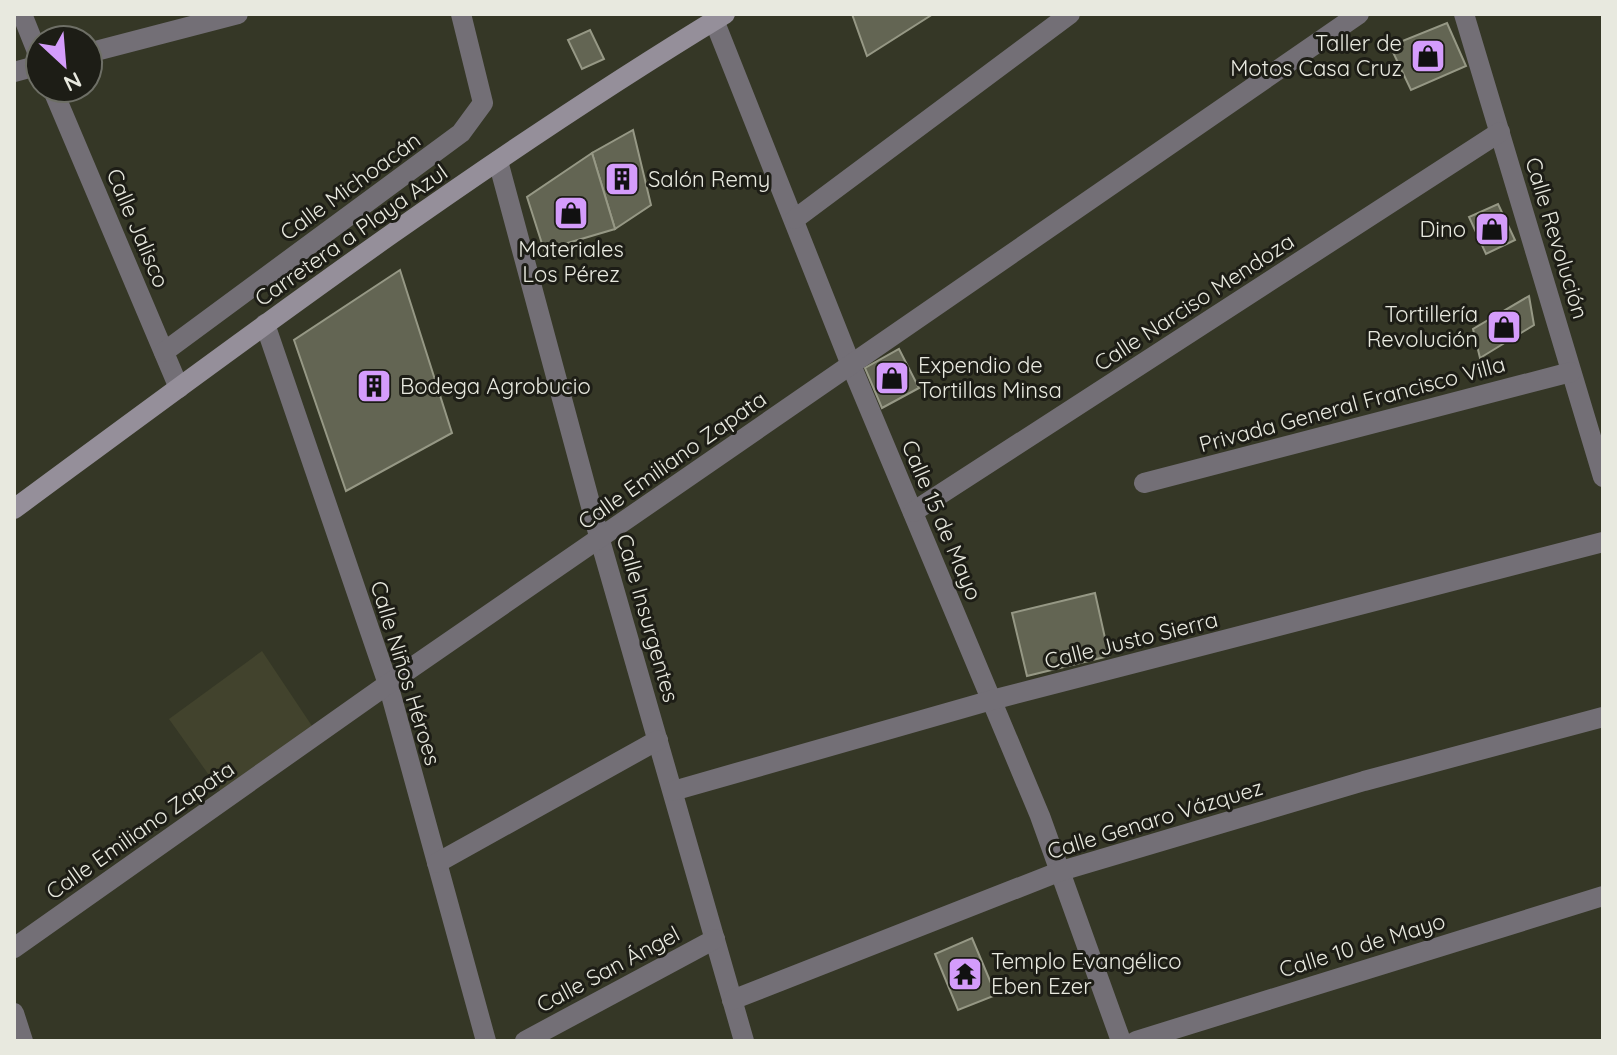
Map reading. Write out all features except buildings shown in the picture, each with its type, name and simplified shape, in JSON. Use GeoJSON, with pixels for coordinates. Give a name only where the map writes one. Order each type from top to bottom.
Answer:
{"type":"FeatureCollection","features":[{"type":"Feature","properties":{"kind":"main road","name":"Carretera a Playa Azul"},"geometry":{"type":"LineString","coordinates":[[14,509],[265,324],[498,161],[719,17]]}},
{"type":"Feature","properties":{"kind":"street"},"geometry":{"type":"LineString","coordinates":[[104,49],[238,14]]}},
{"type":"Feature","properties":{"kind":"street","name":"Calle Michoacán"},"geometry":{"type":"LineString","coordinates":[[164,352],[461,133],[483,103],[461,14]]}},
{"type":"Feature","properties":{"kind":"street"},"geometry":{"type":"LineString","coordinates":[[795,219],[1070,14]]}},
{"type":"Feature","properties":{"kind":"street","name":"Calle Emiliano Zapata"},"geometry":{"type":"LineString","coordinates":[[14,948],[388,684],[1359,14]]}},
{"type":"Feature","properties":{"kind":"street","name":"Calle Revolución"},"geometry":{"type":"LineString","coordinates":[[1464,14],[1571,372],[1598,449],[1603,477]]}},
{"type":"Feature","properties":{"kind":"street","name":"Calle 15 de Mayo"},"geometry":{"type":"LineString","coordinates":[[719,17],[851,365],[1061,871],[1121,1041]]}},
{"type":"Feature","properties":{"kind":"street","name":"Calle Jalisco"},"geometry":{"type":"LineString","coordinates":[[59,104],[179,388]]}},
{"type":"Feature","properties":{"kind":"street","name":"Calle Narciso Mendoza"},"geometry":{"type":"LineString","coordinates":[[913,512],[1500,132]]}},
{"type":"Feature","properties":{"kind":"street","name":"Calle Insurgentes"},"geometry":{"type":"LineString","coordinates":[[498,161],[600,540],[744,1041]]}},
{"type":"Feature","properties":{"kind":"street","name":"Calle Niños Héroes"},"geometry":{"type":"LineString","coordinates":[[265,324],[388,684],[486,1041]]}},
{"type":"Feature","properties":{"kind":"street","name":"Privada General Francisco Villa"},"geometry":{"type":"LineString","coordinates":[[1144,483],[1571,372]]}},
{"type":"Feature","properties":{"kind":"street","name":"Calle Justo Sierra"},"geometry":{"type":"LineString","coordinates":[[673,791],[992,700],[1603,542]]}},
{"type":"Feature","properties":{"kind":"street","name":"Calle Genaro Vázquez"},"geometry":{"type":"LineString","coordinates":[[732,1000],[1061,871],[1364,781],[1603,717]]}},
{"type":"Feature","properties":{"kind":"street"},"geometry":{"type":"LineString","coordinates":[[437,863],[658,740]]}},
{"type":"Feature","properties":{"kind":"street","name":"Calle 10 de Mayo"},"geometry":{"type":"LineString","coordinates":[[1136,1041],[1603,896]]}},
{"type":"Feature","properties":{"kind":"street","name":"Calle San Ángel"},"geometry":{"type":"LineString","coordinates":[[525,1041],[715,939]]}},
{"type":"Feature","properties":{"kind":"street"},"geometry":{"type":"LineString","coordinates":[[14,1013],[23,1041]]}},
{"type":"Feature","properties":{"kind":"shaded area"},"geometry":{"type":"Polygon","coordinates":[[[262,651],[312,726],[221,792],[169,719],[262,651]]]}},
{"type":"Feature","properties":{"kind":"place","name":"Taller de Motos Casa Cruz"},"geometry":{"type":"Point","coordinates":[1428,56]}},
{"type":"Feature","properties":{"kind":"place","name":"Salón Remy"},"geometry":{"type":"Point","coordinates":[622,179]}},
{"type":"Feature","properties":{"kind":"place","name":"Materiales Los Pérez"},"geometry":{"type":"Point","coordinates":[571,213]}},
{"type":"Feature","properties":{"kind":"place","name":"Dino"},"geometry":{"type":"Point","coordinates":[1492,229]}},
{"type":"Feature","properties":{"kind":"place","name":"Tortillería Revolución"},"geometry":{"type":"Point","coordinates":[1504,327]}},
{"type":"Feature","properties":{"kind":"place","name":"Expendio de Tortillas Minsa"},"geometry":{"type":"Point","coordinates":[892,378]}},
{"type":"Feature","properties":{"kind":"place","name":"Bodega Agrobucio"},"geometry":{"type":"Point","coordinates":[374,386]}},
{"type":"Feature","properties":{"kind":"place","name":"Templo Evangélico Eben Ezer"},"geometry":{"type":"Point","coordinates":[965,974]}}]}
